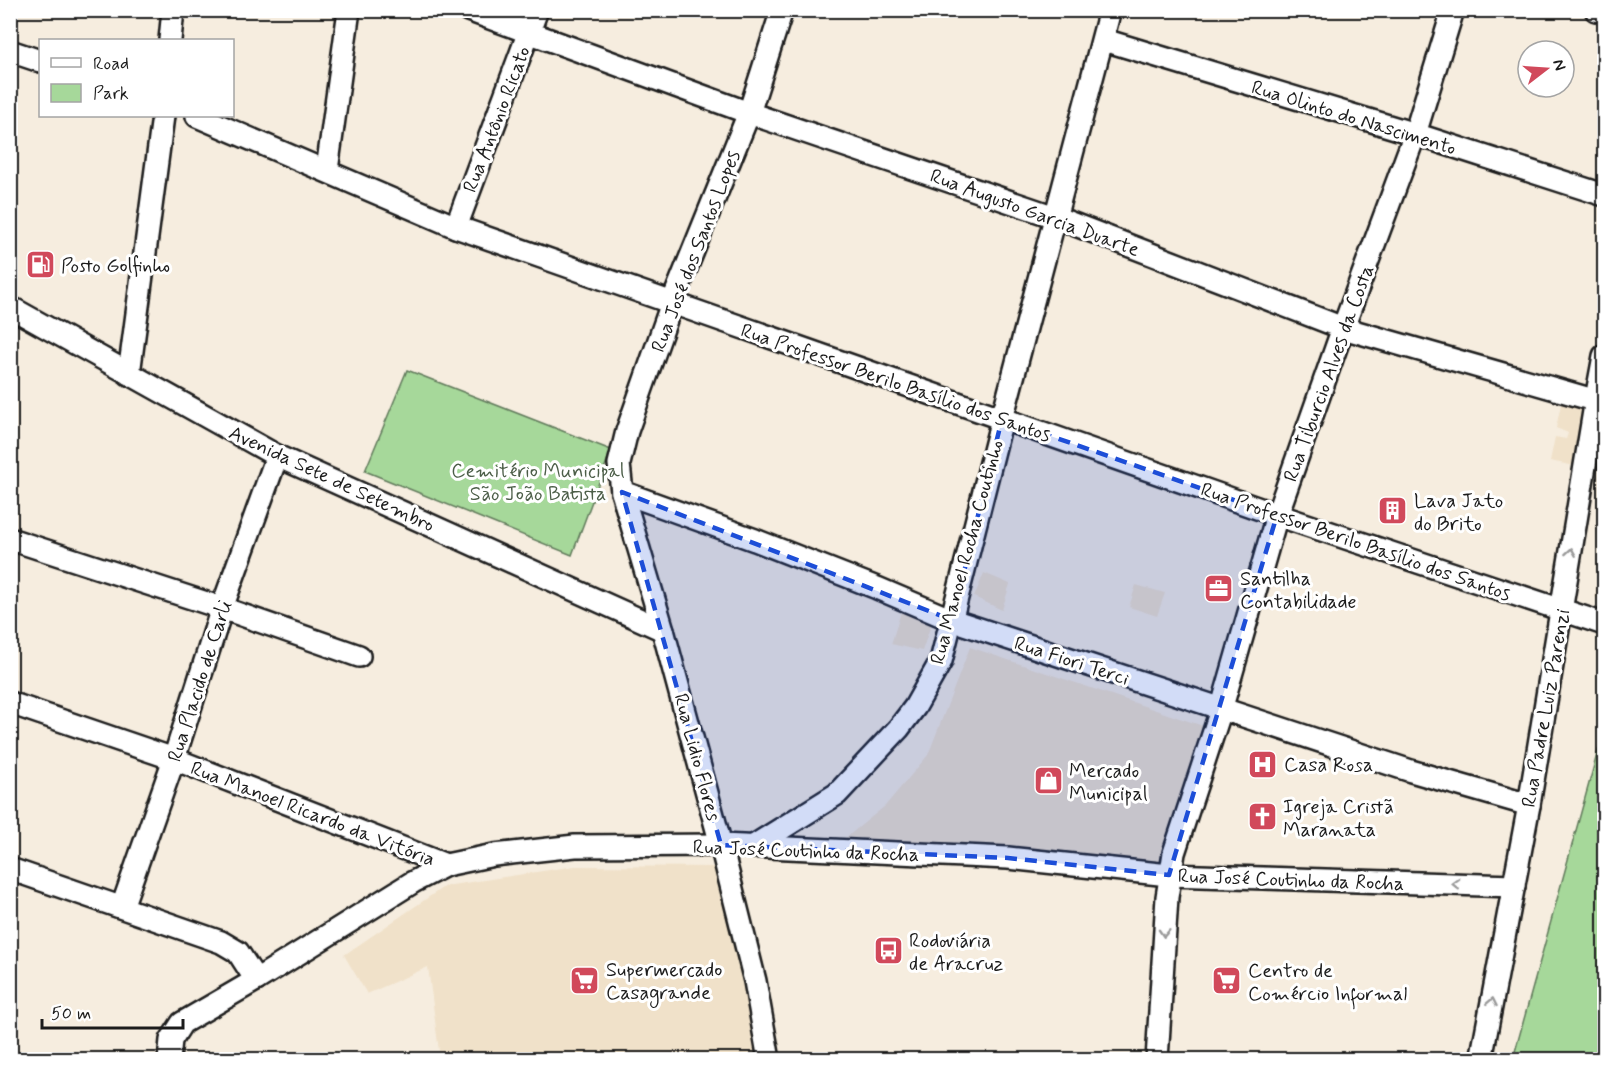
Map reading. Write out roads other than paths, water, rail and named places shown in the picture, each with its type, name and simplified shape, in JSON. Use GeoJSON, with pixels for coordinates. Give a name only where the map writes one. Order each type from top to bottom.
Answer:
{"type":"FeatureCollection","features":[{"type":"Feature","properties":{"kind":"street"},"geometry":{"type":"LineString","coordinates":[[170,39],[173,10]]}},
{"type":"Feature","properties":{"kind":"street"},"geometry":{"type":"LineString","coordinates":[[327,170],[349,10]]}},
{"type":"Feature","properties":{"kind":"street","name":"Rua Augusto Garcia Duarte"},"geometry":{"type":"LineString","coordinates":[[468,10],[528,34],[749,113],[1055,217],[1343,328],[1600,401]]}},
{"type":"Feature","properties":{"kind":"street","name":"Rua Antônio Ricato"},"geometry":{"type":"LineString","coordinates":[[456,227],[537,10]]}},
{"type":"Feature","properties":{"kind":"street","name":"Rua José dos Santos Lopes"},"geometry":{"type":"LineString","coordinates":[[622,492],[618,464],[627,431],[672,303],[749,113],[782,10]]}},
{"type":"Feature","properties":{"kind":"street","name":"Rua Manoel Rocha Coutinho"},"geometry":{"type":"LineString","coordinates":[[752,847],[837,794],[891,737],[915,706],[941,661],[1110,10]]}},
{"type":"Feature","properties":{"kind":"street","name":"Rua Tiburcio Alves da Costa"},"geometry":{"type":"LineString","coordinates":[[1157,1059],[1169,875],[1174,852],[1221,710],[1277,515],[1415,134],[1453,10]]}},
{"type":"Feature","properties":{"kind":"street"},"geometry":{"type":"LineString","coordinates":[[1596,10],[1605,12]]}},
{"type":"Feature","properties":{"kind":"street","name":"Rua Olinto do Nascimento"},"geometry":{"type":"LineString","coordinates":[[1104,40],[1415,134],[1605,195]]}},
{"type":"Feature","properties":{"kind":"street"},"geometry":{"type":"LineString","coordinates":[[10,51],[39,61]]}},
{"type":"Feature","properties":{"kind":"street"},"geometry":{"type":"LineString","coordinates":[[129,374],[163,117]]}},
{"type":"Feature","properties":{"kind":"street","name":"Rua Professor Berilo Basílio dos Santos"},"geometry":{"type":"LineString","coordinates":[[199,117],[456,227],[1277,515],[1605,624]]}},
{"type":"Feature","properties":{"kind":"street","name":"Avenida Sete de Setembro"},"geometry":{"type":"LineString","coordinates":[[10,307],[277,456],[663,630]]}},
{"type":"Feature","properties":{"kind":"street","name":"Rua Padre Luiz Parenzi"},"geometry":{"type":"LineString","coordinates":[[1481,1059],[1529,805],[1600,401],[1605,356]]}},
{"type":"Feature","properties":{"kind":"street","name":"Rua Placido de Carli"},"geometry":{"type":"LineString","coordinates":[[122,907],[174,759],[222,608],[277,456]]}},
{"type":"Feature","properties":{"kind":"street","name":"Rua Fiori Terci"},"geometry":{"type":"LineString","coordinates":[[622,492],[755,540],[952,620],[1411,771],[1529,805]]}},
{"type":"Feature","properties":{"kind":"street","name":"Rua Lidio Flores"},"geometry":{"type":"LineString","coordinates":[[622,492],[663,630],[721,845],[755,981],[769,1059]]}},
{"type":"Feature","properties":{"kind":"street"},"geometry":{"type":"LineString","coordinates":[[10,539],[222,608],[359,656]]}},
{"type":"Feature","properties":{"kind":"street","name":"Rua Manoel Ricardo da Vitória"},"geometry":{"type":"LineString","coordinates":[[10,703],[174,759],[446,865]]}},
{"type":"Feature","properties":{"kind":"street","name":"Rua José Coutinho da Rocha"},"geometry":{"type":"LineString","coordinates":[[169,1059],[171,1040],[182,1023],[256,980],[413,882],[446,865],[494,855],[575,846],[721,845],[1008,858],[1169,875],[1514,886]]}},
{"type":"Feature","properties":{"kind":"street"},"geometry":{"type":"LineString","coordinates":[[10,869],[221,942],[238,952],[256,980]]}},
{"type":"Feature","properties":{"kind":"place","name":"Posto Golfinho"},"geometry":{"type":"Point","coordinates":[40,265]}},
{"type":"Feature","properties":{"kind":"place","name":"Lava Jato do Brito"},"geometry":{"type":"Point","coordinates":[1393,511]}},
{"type":"Feature","properties":{"kind":"place","name":"Santilha Contabilidade"},"geometry":{"type":"Point","coordinates":[1219,589]}},
{"type":"Feature","properties":{"kind":"place","name":"Casa Rosa"},"geometry":{"type":"Point","coordinates":[1263,764]}},
{"type":"Feature","properties":{"kind":"place","name":"Mercado Municipal"},"geometry":{"type":"Point","coordinates":[1048,781]}},
{"type":"Feature","properties":{"kind":"place","name":"Igreja Cristã Maranata"},"geometry":{"type":"Point","coordinates":[1262,817]}},
{"type":"Feature","properties":{"kind":"place","name":"Rodoviária de Aracruz"},"geometry":{"type":"Point","coordinates":[888,951]}},
{"type":"Feature","properties":{"kind":"place","name":"Supermercado Casagrande"},"geometry":{"type":"Point","coordinates":[585,980]}},
{"type":"Feature","properties":{"kind":"place","name":"Centro de Comércio Informal"},"geometry":{"type":"Point","coordinates":[1227,981]}},
{"type":"Feature","properties":{"kind":"park label","name":"Cemitério Municipal São João Batista"},"geometry":{"type":"Point","coordinates":[538,482]}}]}
